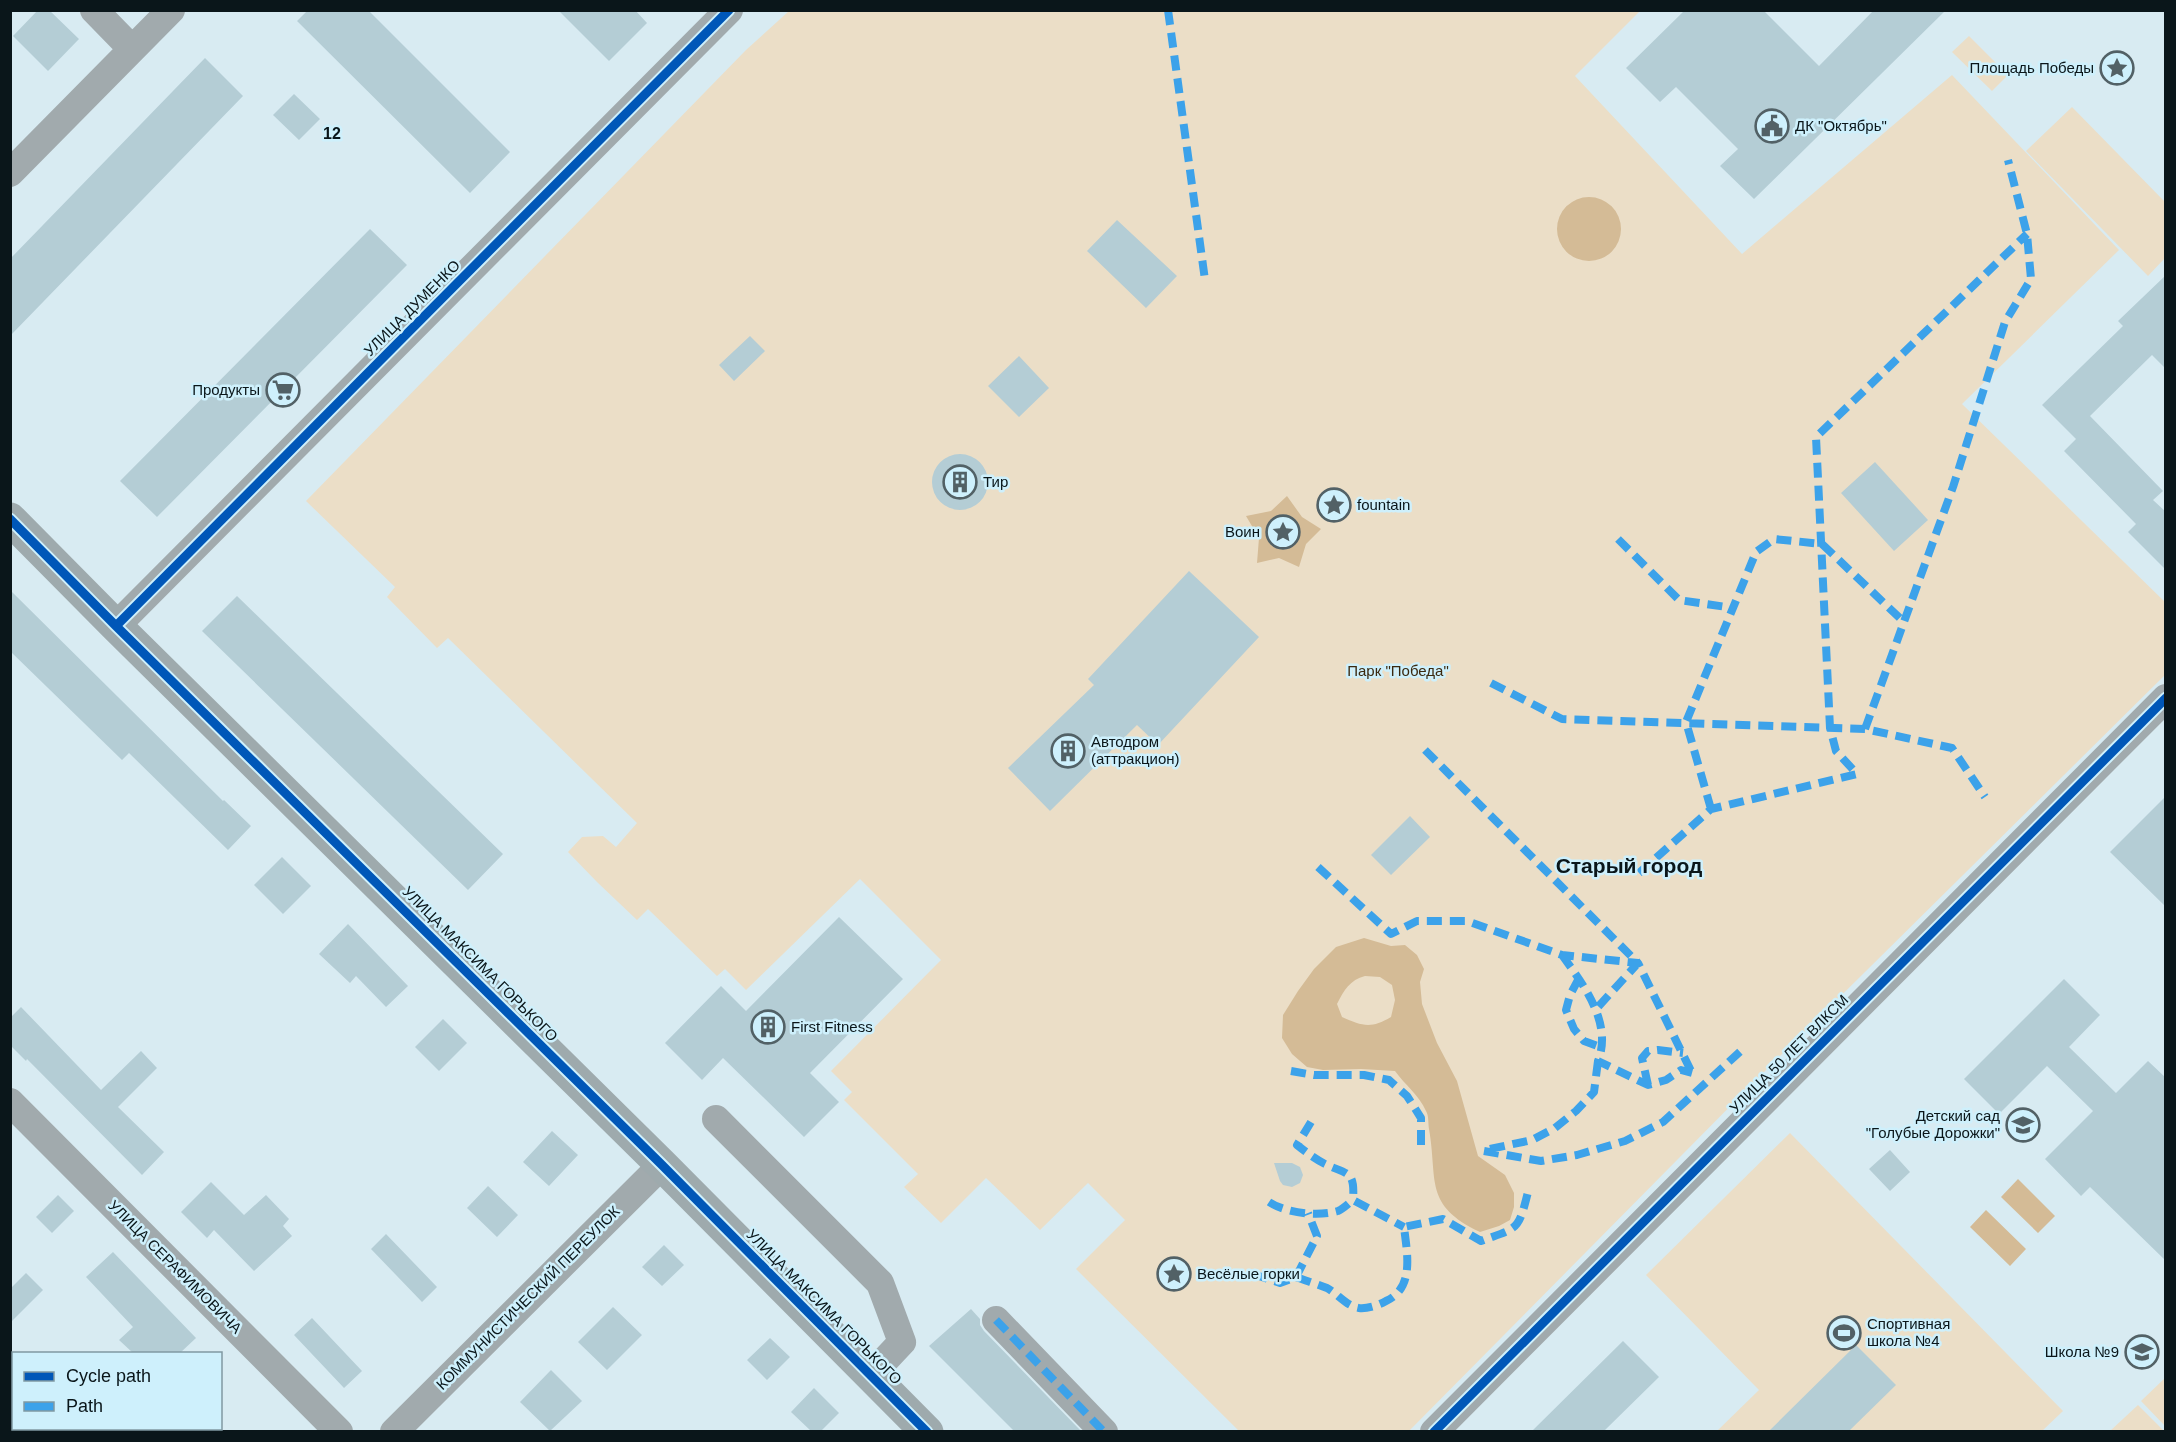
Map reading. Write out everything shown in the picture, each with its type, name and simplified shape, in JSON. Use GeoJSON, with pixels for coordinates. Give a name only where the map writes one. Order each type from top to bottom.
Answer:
{"type":"FeatureCollection","features":[{"type":"Feature","properties":{"kind":"street"},"geometry":{"type":"LineString","coordinates":[[94,10],[132,49]]}},
{"type":"Feature","properties":{"kind":"street"},"geometry":{"type":"LineString","coordinates":[[10,173],[171,10]]}},
{"type":"Feature","properties":{"kind":"street","name":"УЛИЦА ДУМЕНКО"},"geometry":{"type":"LineString","coordinates":[[116,626],[724,12]]}},
{"type":"Feature","properties":{"kind":"street","name":"УЛИЦА МАКСИМА ГОРЬКОГО"},"geometry":{"type":"LineString","coordinates":[[10,519],[927,1431]]}},
{"type":"Feature","properties":{"kind":"street","name":"УЛИЦА 50 ЛЕТ ВЛКСМ"},"geometry":{"type":"LineString","coordinates":[[1434,1431],[2166,698]]}},
{"type":"Feature","properties":{"kind":"street","name":"УЛИЦА СЕРАФИМОВИЧА"},"geometry":{"type":"LineString","coordinates":[[10,1102],[339,1431]]}},
{"type":"Feature","properties":{"kind":"street"},"geometry":{"type":"LineString","coordinates":[[716,1119],[880,1283],[902,1342],[871,1375]]}},
{"type":"Feature","properties":{"kind":"street","name":"КОММУНИСТИЧЕСКИЙ ПЕРЕУЛОК"},"geometry":{"type":"LineString","coordinates":[[394,1431],[662,1165]]}},
{"type":"Feature","properties":{"kind":"street"},"geometry":{"type":"LineString","coordinates":[[996,1320],[1104,1431]]}},
{"type":"Feature","properties":{"kind":"green space","name":"Парк \"Победа\""},"geometry":{"type":"Polygon","coordinates":[[[789,11],[1640,11],[1575,76],[1742,254],[1952,75],[2119,250],[1962,404],[2165,602],[2165,675],[1767,1069],[1409,1431],[1239,1431],[1076,1269],[1125,1220],[1088,1183],[1040,1230],[986,1178],[941,1223],[904,1187],[918,1174],[844,1100],[852,1092],[831,1071],[941,960],[860,879],[746,990],[725,969],[717,976],[648,909],[637,920],[568,852],[582,837],[603,836],[616,847],[637,823],[448,638],[437,648],[387,597],[395,587],[306,501],[746,50],[789,11]]]}},
{"type":"Feature","properties":{"kind":"green space"},"geometry":{"type":"Polygon","coordinates":[[[1969,36],[2008,75],[1992,91],[1952,52],[1969,36]]]}},
{"type":"Feature","properties":{"kind":"green space"},"geometry":{"type":"Polygon","coordinates":[[[2072,107],[2165,202],[2165,258],[2148,276],[2026,151],[2072,107]]]}},
{"type":"Feature","properties":{"kind":"green space","name":"Спортивная школа №4"},"geometry":{"type":"Polygon","coordinates":[[[1790,1133],[2063,1411],[2042,1431],[1717,1431],[1759,1390],[1646,1275],[1790,1133]]]}},
{"type":"Feature","properties":{"kind":"green space"},"geometry":{"type":"Polygon","coordinates":[[[2165,1378],[2165,1426],[2141,1401],[2165,1378]]]}},
{"type":"Feature","properties":{"kind":"green space"},"geometry":{"type":"Polygon","coordinates":[[[2138,1405],[2164,1431],[2110,1431],[2138,1405]]]}},
{"type":"Feature","properties":{"kind":"shaded area"},"geometry":{"type":"Polygon","coordinates":[[[1589,197],[1607,203],[1615,211],[1621,229],[1615,247],[1607,255],[1589,261],[1571,255],[1563,247],[1557,229],[1563,211],[1571,203],[1589,197]]]}},
{"type":"Feature","properties":{"kind":"shaded area"},"geometry":{"type":"Polygon","coordinates":[[[1287,496],[1302,517],[1321,529],[1306,544],[1299,567],[1279,558],[1257,563],[1259,538],[1246,516],[1271,511],[1287,496]]]}},
{"type":"Feature","properties":{"kind":"shaded area"},"geometry":{"type":"Polygon","coordinates":[[[1364,938],[1391,946],[1405,945],[1417,955],[1424,969],[1420,982],[1422,1004],[1437,1043],[1457,1081],[1478,1156],[1505,1175],[1514,1193],[1514,1207],[1510,1220],[1480,1232],[1449,1212],[1436,1190],[1427,1113],[1420,1100],[1395,1071],[1323,1070],[1307,1067],[1292,1054],[1282,1038],[1283,1015],[1314,969],[1336,947],[1364,938]],[[1365,976],[1348,986],[1337,1004],[1342,1017],[1372,1025],[1391,1017],[1395,1000],[1392,985],[1380,977],[1365,976]]]}},
{"type":"Feature","properties":{"kind":"shaded area"},"geometry":{"type":"Polygon","coordinates":[[[2018,1179],[2055,1216],[2038,1233],[2001,1197],[2018,1179]]]}},
{"type":"Feature","properties":{"kind":"shaded area"},"geometry":{"type":"Polygon","coordinates":[[[1986,1210],[2026,1249],[2010,1266],[1970,1227],[1986,1210]]]}},
{"type":"Feature","properties":{"kind":"building"},"geometry":{"type":"Polygon","coordinates":[[[38,10],[49,10],[79,39],[48,71],[13,36],[38,10]]]}},
{"type":"Feature","properties":{"kind":"building"},"geometry":{"type":"Polygon","coordinates":[[[308,10],[368,10],[510,152],[470,193],[297,21],[308,10]]]}},
{"type":"Feature","properties":{"kind":"building"},"geometry":{"type":"Polygon","coordinates":[[[558,10],[635,10],[647,23],[609,61],[558,10]]]}},
{"type":"Feature","properties":{"kind":"building","name":"ДК \"Октябрь\""},"geometry":{"type":"Polygon","coordinates":[[[1685,10],[1763,10],[1819,66],[1874,10],[1946,10],[1754,199],[1720,166],[1738,149],[1676,87],[1660,102],[1626,68],[1685,10]]]}},
{"type":"Feature","properties":{"kind":"building"},"geometry":{"type":"Polygon","coordinates":[[[205,58],[243,96],[10,336],[10,259],[205,58]]]}},
{"type":"Feature","properties":{"kind":"building"},"geometry":{"type":"Polygon","coordinates":[[[294,94],[320,119],[299,140],[273,115],[294,94]]]}},
{"type":"Feature","properties":{"kind":"building"},"geometry":{"type":"Polygon","coordinates":[[[1117,220],[1177,276],[1146,308],[1087,251],[1117,220]]]}},
{"type":"Feature","properties":{"kind":"building"},"geometry":{"type":"Polygon","coordinates":[[[370,229],[407,265],[157,517],[120,481],[370,229]]]}},
{"type":"Feature","properties":{"kind":"building"},"geometry":{"type":"Polygon","coordinates":[[[2166,275],[2166,369],[2152,355],[2090,416],[2163,491],[2153,500],[2166,512],[2166,570],[2128,532],[2136,524],[2064,451],[2076,439],[2042,405],[2123,326],[2118,321],[2166,275]]]}},
{"type":"Feature","properties":{"kind":"building"},"geometry":{"type":"Polygon","coordinates":[[[750,336],[765,351],[734,381],[719,365],[750,336]]]}},
{"type":"Feature","properties":{"kind":"building"},"geometry":{"type":"Polygon","coordinates":[[[1019,356],[1049,388],[1019,417],[988,386],[1019,356]]]}},
{"type":"Feature","properties":{"kind":"building","name":"Тир"},"geometry":{"type":"Polygon","coordinates":[[[960,454],[971,456],[980,462],[986,471],[988,482],[986,493],[980,502],[971,508],[960,510],[949,508],[940,502],[934,493],[932,482],[934,471],[940,462],[949,456],[960,454]]]}},
{"type":"Feature","properties":{"kind":"building"},"geometry":{"type":"Polygon","coordinates":[[[1875,462],[1928,520],[1894,551],[1841,493],[1875,462]]]}},
{"type":"Feature","properties":{"kind":"building"},"geometry":{"type":"Polygon","coordinates":[[[1189,571],[1259,637],[1158,745],[1137,725],[1050,811],[1008,768],[1094,685],[1088,679],[1189,571]]]}},
{"type":"Feature","properties":{"kind":"building"},"geometry":{"type":"Polygon","coordinates":[[[10,590],[251,826],[228,850],[129,753],[122,760],[10,651],[10,590]]]}},
{"type":"Feature","properties":{"kind":"building"},"geometry":{"type":"Polygon","coordinates":[[[237,596],[503,854],[468,890],[202,631],[237,596]]]}},
{"type":"Feature","properties":{"kind":"building"},"geometry":{"type":"Polygon","coordinates":[[[2166,796],[2166,907],[2110,852],[2166,796]]]}},
{"type":"Feature","properties":{"kind":"building"},"geometry":{"type":"Polygon","coordinates":[[[1410,816],[1430,837],[1391,875],[1371,855],[1410,816]]]}},
{"type":"Feature","properties":{"kind":"building"},"geometry":{"type":"Polygon","coordinates":[[[282,857],[311,886],[283,914],[254,885],[282,857]]]}},
{"type":"Feature","properties":{"kind":"building","name":"First Fitness"},"geometry":{"type":"Polygon","coordinates":[[[839,917],[903,979],[810,1073],[839,1102],[804,1137],[723,1058],[702,1080],[665,1043],[721,986],[746,1011],[839,917]]]}},
{"type":"Feature","properties":{"kind":"building"},"geometry":{"type":"Polygon","coordinates":[[[348,924],[408,986],[386,1007],[356,976],[350,983],[319,954],[348,924]]]}},
{"type":"Feature","properties":{"kind":"building"},"geometry":{"type":"Polygon","coordinates":[[[2064,979],[2100,1015],[2069,1047],[2116,1093],[2148,1061],[2166,1078],[2166,1261],[2090,1187],[2081,1196],[2045,1159],[2093,1111],[2047,1066],[1999,1114],[1964,1079],[2064,979]]]}},
{"type":"Feature","properties":{"kind":"building"},"geometry":{"type":"Polygon","coordinates":[[[21,1007],[101,1090],[141,1051],[157,1068],[118,1107],[164,1152],[142,1175],[27,1059],[26,1061],[10,1045],[10,1018],[21,1007]]]}},
{"type":"Feature","properties":{"kind":"building"},"geometry":{"type":"Polygon","coordinates":[[[443,1019],[467,1043],[439,1071],[415,1047],[443,1019]]]}},
{"type":"Feature","properties":{"kind":"building"},"geometry":{"type":"Polygon","coordinates":[[[552,1131],[578,1155],[549,1186],[523,1162],[552,1131]]]}},
{"type":"Feature","properties":{"kind":"building"},"geometry":{"type":"Polygon","coordinates":[[[1890,1150],[1910,1172],[1890,1191],[1869,1169],[1890,1150]]]}},
{"type":"Feature","properties":{"kind":"building"},"geometry":{"type":"Polygon","coordinates":[[[1274,1163],[1292,1163],[1300,1167],[1303,1175],[1300,1183],[1292,1187],[1283,1185],[1274,1163]]]}},
{"type":"Feature","properties":{"kind":"building"},"geometry":{"type":"Polygon","coordinates":[[[211,1182],[244,1215],[266,1195],[289,1219],[283,1226],[292,1236],[254,1271],[214,1230],[207,1238],[181,1212],[211,1182]]]}},
{"type":"Feature","properties":{"kind":"building"},"geometry":{"type":"Polygon","coordinates":[[[488,1186],[518,1215],[497,1237],[467,1208],[488,1186]]]}},
{"type":"Feature","properties":{"kind":"building"},"geometry":{"type":"Polygon","coordinates":[[[58,1195],[74,1211],[52,1233],[36,1217],[58,1195]]]}},
{"type":"Feature","properties":{"kind":"building"},"geometry":{"type":"Polygon","coordinates":[[[386,1234],[437,1287],[422,1302],[371,1249],[386,1234]]]}},
{"type":"Feature","properties":{"kind":"building"},"geometry":{"type":"Polygon","coordinates":[[[664,1245],[684,1265],[662,1286],[642,1267],[664,1245]]]}},
{"type":"Feature","properties":{"kind":"building"},"geometry":{"type":"Polygon","coordinates":[[[113,1252],[196,1338],[181,1352],[132,1352],[119,1340],[133,1327],[86,1277],[113,1252]]]}},
{"type":"Feature","properties":{"kind":"building"},"geometry":{"type":"Polygon","coordinates":[[[26,1273],[43,1290],[10,1323],[10,1289],[26,1273]]]}},
{"type":"Feature","properties":{"kind":"building"},"geometry":{"type":"Polygon","coordinates":[[[613,1307],[642,1335],[607,1370],[578,1342],[613,1307]]]}},
{"type":"Feature","properties":{"kind":"building"},"geometry":{"type":"Polygon","coordinates":[[[971,1309],[980,1319],[980,1325],[984,1331],[1081,1431],[1014,1431],[929,1346],[971,1309]]]}},
{"type":"Feature","properties":{"kind":"building"},"geometry":{"type":"Polygon","coordinates":[[[312,1318],[362,1371],[344,1388],[294,1335],[312,1318]]]}},
{"type":"Feature","properties":{"kind":"building"},"geometry":{"type":"Polygon","coordinates":[[[770,1338],[790,1357],[767,1380],[747,1360],[770,1338]]]}},
{"type":"Feature","properties":{"kind":"building"},"geometry":{"type":"Polygon","coordinates":[[[1623,1341],[1659,1377],[1604,1431],[1532,1431],[1623,1341]]]}},
{"type":"Feature","properties":{"kind":"building"},"geometry":{"type":"Polygon","coordinates":[[[1856,1345],[1896,1385],[1849,1431],[1769,1431],[1856,1345]]]}},
{"type":"Feature","properties":{"kind":"building"},"geometry":{"type":"Polygon","coordinates":[[[551,1370],[582,1401],[550,1431],[520,1402],[551,1370]]]}},
{"type":"Feature","properties":{"kind":"building"},"geometry":{"type":"Polygon","coordinates":[[[814,1388],[839,1413],[821,1431],[811,1431],[791,1412],[814,1388]]]}},
{"type":"Feature","properties":{"kind":"marked path"},"geometry":{"type":"LineString","coordinates":[[1168,10],[1205,280]]}},
{"type":"Feature","properties":{"kind":"marked path"},"geometry":{"type":"LineString","coordinates":[[1865,729],[1953,487],[2005,322],[2031,279],[2027,234],[2008,160]]}},
{"type":"Feature","properties":{"kind":"marked path"},"geometry":{"type":"LineString","coordinates":[[1639,873],[1711,809],[1857,774],[1836,751],[1830,728],[1816,437],[2027,234]]}},
{"type":"Feature","properties":{"kind":"marked path"},"geometry":{"type":"LineString","coordinates":[[1618,539],[1679,600],[1733,608]]}},
{"type":"Feature","properties":{"kind":"marked path"},"geometry":{"type":"LineString","coordinates":[[1711,809],[1686,722],[1756,552],[1774,539],[1822,544],[1905,623]]}},
{"type":"Feature","properties":{"kind":"marked path"},"geometry":{"type":"LineString","coordinates":[[1491,683],[1562,719],[1865,729],[1952,748],[1985,797]]}},
{"type":"Feature","properties":{"kind":"marked path"},"geometry":{"type":"LineString","coordinates":[[1425,750],[1638,963],[1597,1008]]}},
{"type":"Feature","properties":{"kind":"marked path"},"geometry":{"type":"LineString","coordinates":[[1318,867],[1391,934],[1417,921],[1467,921],[1562,955],[1638,963],[1692,1073]]}},
{"type":"Feature","properties":{"kind":"marked path"},"geometry":{"type":"LineString","coordinates":[[1562,955],[1587,991],[1599,1018],[1602,1047],[1598,1061],[1648,1085],[1666,1080],[1681,1070],[1692,1073]]}},
{"type":"Feature","properties":{"kind":"marked path"},"geometry":{"type":"LineString","coordinates":[[1579,978],[1570,995],[1566,1010],[1574,1029],[1584,1041],[1603,1048]]}},
{"type":"Feature","properties":{"kind":"marked path"},"geometry":{"type":"LineString","coordinates":[[1484,1151],[1541,1161],[1577,1155],[1625,1141],[1663,1122],[1743,1049]]}},
{"type":"Feature","properties":{"kind":"marked path"},"geometry":{"type":"LineString","coordinates":[[1648,1085],[1642,1058],[1648,1051],[1683,1053]]}},
{"type":"Feature","properties":{"kind":"marked path"},"geometry":{"type":"LineString","coordinates":[[1490,1149],[1532,1140],[1555,1128],[1576,1111],[1594,1092],[1598,1061]]}},
{"type":"Feature","properties":{"kind":"marked path"},"geometry":{"type":"LineString","coordinates":[[1291,1071],[1314,1075],[1364,1075],[1389,1080],[1407,1096],[1421,1118],[1421,1145]]}},
{"type":"Feature","properties":{"kind":"marked path"},"geometry":{"type":"LineString","coordinates":[[1311,1122],[1297,1145],[1321,1162],[1348,1175],[1353,1183],[1353,1200]]}},
{"type":"Feature","properties":{"kind":"marked path"},"geometry":{"type":"LineString","coordinates":[[1253,1274],[1280,1283],[1296,1277],[1327,1288],[1354,1307],[1373,1306],[1395,1295],[1405,1279],[1407,1258],[1404,1227],[1443,1219],[1481,1241],[1515,1226],[1522,1215],[1528,1192]]}},
{"type":"Feature","properties":{"kind":"marked path"},"geometry":{"type":"LineString","coordinates":[[1269,1202],[1284,1209],[1321,1214],[1338,1211],[1353,1200],[1404,1227]]}},
{"type":"Feature","properties":{"kind":"marked path"},"geometry":{"type":"LineString","coordinates":[[1296,1277],[1317,1236],[1308,1213]]}},
{"type":"Feature","properties":{"kind":"marked path"},"geometry":{"type":"LineString","coordinates":[[996,1320],[1104,1432]]}},
{"type":"Feature","properties":{"kind":"cycle path"},"geometry":{"type":"LineString","coordinates":[[116,626],[729,10]]}},
{"type":"Feature","properties":{"kind":"cycle path"},"geometry":{"type":"LineString","coordinates":[[10,519],[662,1165],[927,1432]]}},
{"type":"Feature","properties":{"kind":"cycle path"},"geometry":{"type":"LineString","coordinates":[[1434,1432],[2166,698]]}},
{"type":"Feature","properties":{"kind":"place","name":"Площадь Победы"},"geometry":{"type":"Point","coordinates":[2117,68]}},
{"type":"Feature","properties":{"kind":"place","name":"ДК \"Октябрь\""},"geometry":{"type":"Point","coordinates":[1772,126]}},
{"type":"Feature","properties":{"kind":"place","name":"Продукты"},"geometry":{"type":"Point","coordinates":[283,390]}},
{"type":"Feature","properties":{"kind":"place","name":"Тир"},"geometry":{"type":"Point","coordinates":[960,482]}},
{"type":"Feature","properties":{"kind":"place","name":"fountain"},"geometry":{"type":"Point","coordinates":[1334,505]}},
{"type":"Feature","properties":{"kind":"place","name":"Воин"},"geometry":{"type":"Point","coordinates":[1283,532]}},
{"type":"Feature","properties":{"kind":"place","name":"Автодром (аттракцион)"},"geometry":{"type":"Point","coordinates":[1068,751]}},
{"type":"Feature","properties":{"kind":"place","name":"First Fitness"},"geometry":{"type":"Point","coordinates":[768,1027]}},
{"type":"Feature","properties":{"kind":"place","name":"Детский сад \"Голубые Дорожки\""},"geometry":{"type":"Point","coordinates":[2023,1125]}},
{"type":"Feature","properties":{"kind":"place","name":"Весёлые горки"},"geometry":{"type":"Point","coordinates":[1174,1274]}},
{"type":"Feature","properties":{"kind":"place","name":"Спортивная школа №4"},"geometry":{"type":"Point","coordinates":[1844,1333]}},
{"type":"Feature","properties":{"kind":"place","name":"Школа №9"},"geometry":{"type":"Point","coordinates":[2142,1352]}},
{"type":"Feature","properties":{"kind":"district","name":"12"},"geometry":{"type":"Point","coordinates":[332,133]}},
{"type":"Feature","properties":{"kind":"district","name":"Старый город"},"geometry":{"type":"Point","coordinates":[1629,866]}}]}
